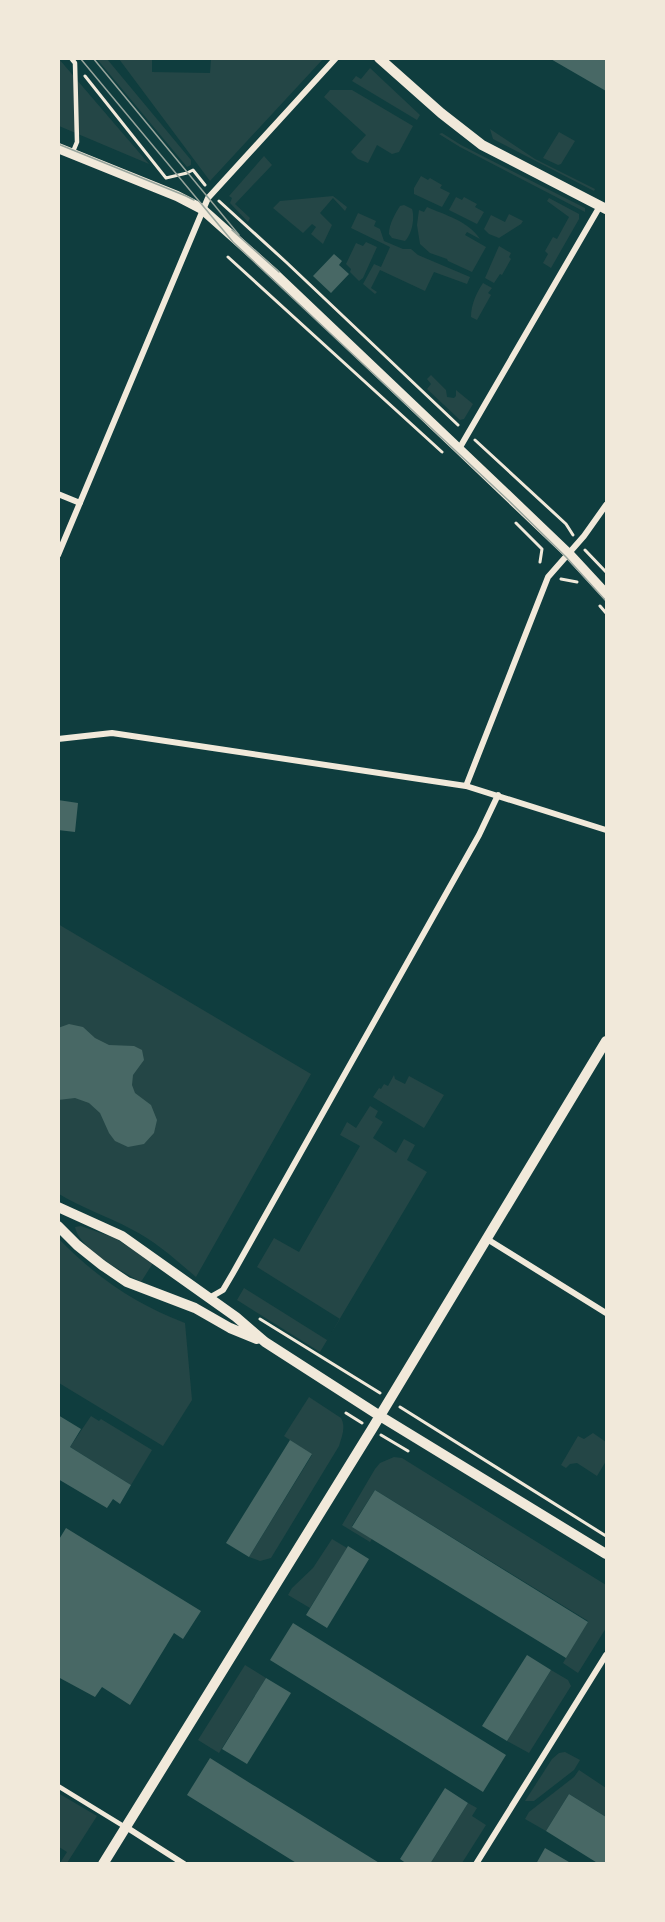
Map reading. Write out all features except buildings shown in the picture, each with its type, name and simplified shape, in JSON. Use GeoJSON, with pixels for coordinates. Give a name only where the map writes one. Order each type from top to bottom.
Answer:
{"type":"FeatureCollection","features":[{"type":"Feature","properties":{"kind":"street"},"geometry":{"type":"LineString","coordinates":[[58,555],[208,198],[336,58]]}},
{"type":"Feature","properties":{"kind":"street"},"geometry":{"type":"LineString","coordinates":[[379,58],[476,140],[603,207],[459,449]]}},
{"type":"Feature","properties":{"kind":"street"},"geometry":{"type":"LineString","coordinates":[[58,148],[177,196],[202,209],[275,274],[459,449],[569,554],[606,594]]}},
{"type":"Feature","properties":{"kind":"street"},"geometry":{"type":"LineString","coordinates":[[58,494],[80,503]]}},
{"type":"Feature","properties":{"kind":"street"},"geometry":{"type":"LineString","coordinates":[[466,786],[548,577],[578,543],[606,505]]}},
{"type":"Feature","properties":{"kind":"street"},"geometry":{"type":"LineString","coordinates":[[58,740],[112,733],[466,786],[606,830]]}},
{"type":"Feature","properties":{"kind":"street"},"geometry":{"type":"LineString","coordinates":[[209,1298],[223,1290],[233,1273],[479,835],[498,795]]}},
{"type":"Feature","properties":{"kind":"street"},"geometry":{"type":"LineString","coordinates":[[103,1863],[380,1416],[606,1041]]}},
{"type":"Feature","properties":{"kind":"street"},"geometry":{"type":"LineString","coordinates":[[58,1207],[122,1236],[236,1317],[265,1342],[380,1416],[606,1554]]}},
{"type":"Feature","properties":{"kind":"street"},"geometry":{"type":"LineString","coordinates":[[58,1226],[102,1266],[127,1282],[195,1308],[230,1328],[265,1342]]}},
{"type":"Feature","properties":{"kind":"street"},"geometry":{"type":"LineString","coordinates":[[487,1239],[606,1314]]}},
{"type":"Feature","properties":{"kind":"street"},"geometry":{"type":"LineString","coordinates":[[476,1863],[606,1655]]}},
{"type":"Feature","properties":{"kind":"street"},"geometry":{"type":"LineString","coordinates":[[126,1827],[184,1863]]}},
{"type":"Feature","properties":{"kind":"lane"},"geometry":{"type":"LineString","coordinates":[[72,154],[77,142],[73,61]]}},
{"type":"Feature","properties":{"kind":"lane"},"geometry":{"type":"LineString","coordinates":[[58,1786],[126,1827]]}},
{"type":"Feature","properties":{"kind":"path"},"geometry":{"type":"LineString","coordinates":[[73,61],[166,178],[193,170],[205,185]]}},
{"type":"Feature","properties":{"kind":"path"},"geometry":{"type":"LineString","coordinates":[[219,201],[458,425]]}},
{"type":"Feature","properties":{"kind":"path"},"geometry":{"type":"LineString","coordinates":[[228,257],[446,456]]}},
{"type":"Feature","properties":{"kind":"path"},"geometry":{"type":"LineString","coordinates":[[475,440],[566,524],[578,543],[606,572]]}},
{"type":"Feature","properties":{"kind":"path"},"geometry":{"type":"LineString","coordinates":[[511,518],[542,549],[540,562]]}},
{"type":"Feature","properties":{"kind":"path"},"geometry":{"type":"LineString","coordinates":[[405,1411],[606,1536]]}},
{"type":"Feature","properties":{"kind":"shaded area"},"geometry":{"type":"Polygon","coordinates":[[[59,59],[149,164],[59,126],[59,59]]]}},
{"type":"Feature","properties":{"kind":"shaded area"},"geometry":{"type":"Polygon","coordinates":[[[97,59],[107,59],[191,160],[191,165],[187,167],[97,59]]]}},
{"type":"Feature","properties":{"kind":"shaded area"},"geometry":{"type":"Polygon","coordinates":[[[119,59],[152,59],[152,72],[210,73],[211,59],[323,59],[210,181],[119,59]]]}},
{"type":"Feature","properties":{"kind":"shaded area"},"geometry":{"type":"Polygon","coordinates":[[[370,68],[420,115],[417,120],[352,81],[356,76],[361,79],[370,68]]]}},
{"type":"Feature","properties":{"kind":"shaded area"},"geometry":{"type":"Polygon","coordinates":[[[330,90],[352,90],[413,126],[399,152],[392,154],[377,145],[368,163],[358,159],[351,152],[366,135],[324,97],[330,90]]]}},
{"type":"Feature","properties":{"kind":"shaded area"},"geometry":{"type":"Polygon","coordinates":[[[490,129],[535,159],[595,189],[594,191],[493,139],[490,129]]]}},
{"type":"Feature","properties":{"kind":"shaded area"},"geometry":{"type":"Polygon","coordinates":[[[559,132],[575,141],[561,164],[558,165],[543,158],[559,132]]]}},
{"type":"Feature","properties":{"kind":"shaded area"},"geometry":{"type":"Polygon","coordinates":[[[442,133],[461,145],[585,208],[585,212],[460,147],[439,134],[442,133]]]}},
{"type":"Feature","properties":{"kind":"shaded area"},"geometry":{"type":"Polygon","coordinates":[[[264,156],[272,165],[235,204],[250,218],[248,222],[230,203],[232,198],[229,196],[264,156]]]}},
{"type":"Feature","properties":{"kind":"shaded area"},"geometry":{"type":"Polygon","coordinates":[[[421,176],[442,185],[440,188],[450,193],[442,207],[414,194],[414,188],[421,176]]]}},
{"type":"Feature","properties":{"kind":"shaded area"},"geometry":{"type":"Polygon","coordinates":[[[333,196],[347,207],[345,211],[333,198],[320,213],[332,225],[323,244],[311,234],[316,227],[312,224],[303,233],[273,208],[280,201],[333,196]]]}},
{"type":"Feature","properties":{"kind":"shaded area"},"geometry":{"type":"Polygon","coordinates":[[[456,197],[462,200],[464,197],[477,204],[475,207],[484,212],[477,224],[449,210],[456,197]]]}},
{"type":"Feature","properties":{"kind":"shaded area"},"geometry":{"type":"Polygon","coordinates":[[[549,198],[579,214],[579,219],[551,268],[543,263],[548,254],[545,251],[553,237],[557,239],[569,217],[547,201],[549,198]]]}},
{"type":"Feature","properties":{"kind":"shaded area"},"geometry":{"type":"Polygon","coordinates":[[[404,205],[412,209],[413,217],[411,230],[405,241],[392,238],[389,234],[394,216],[400,206],[404,205]]]}},
{"type":"Feature","properties":{"kind":"shaded area"},"geometry":{"type":"Polygon","coordinates":[[[427,207],[463,223],[480,239],[467,232],[465,235],[486,247],[472,272],[430,253],[420,244],[417,225],[419,210],[424,212],[427,207]]]}},
{"type":"Feature","properties":{"kind":"shaded area"},"geometry":{"type":"Polygon","coordinates":[[[358,213],[376,221],[374,226],[380,229],[384,241],[403,249],[411,249],[418,255],[470,277],[467,284],[434,272],[425,291],[380,270],[371,288],[377,292],[375,294],[363,284],[374,264],[381,267],[390,247],[351,228],[358,213]]]}},
{"type":"Feature","properties":{"kind":"shaded area"},"geometry":{"type":"Polygon","coordinates":[[[509,214],[523,221],[499,238],[484,229],[491,215],[505,222],[509,214]]]}},
{"type":"Feature","properties":{"kind":"shaded area"},"geometry":{"type":"Polygon","coordinates":[[[366,242],[377,247],[363,278],[359,281],[346,264],[356,243],[363,246],[366,242]]]}},
{"type":"Feature","properties":{"kind":"shaded area"},"geometry":{"type":"Polygon","coordinates":[[[499,246],[511,253],[509,257],[511,259],[502,275],[500,274],[494,283],[485,278],[499,246]]]}},
{"type":"Feature","properties":{"kind":"shaded area"},"geometry":{"type":"Polygon","coordinates":[[[483,283],[492,288],[488,293],[491,295],[477,320],[471,317],[472,307],[483,283]]]}},
{"type":"Feature","properties":{"kind":"shaded area"},"geometry":{"type":"Polygon","coordinates":[[[431,375],[446,390],[447,397],[454,398],[456,390],[473,404],[464,419],[460,420],[427,389],[431,384],[427,379],[431,375]]]}},
{"type":"Feature","properties":{"kind":"shaded area"},"geometry":{"type":"Polygon","coordinates":[[[58,924],[311,1074],[196,1277],[140,1234],[59,1194],[58,924]]]}},
{"type":"Feature","properties":{"kind":"shaded area"},"geometry":{"type":"Polygon","coordinates":[[[394,1075],[395,1079],[405,1084],[409,1076],[444,1095],[424,1128],[373,1097],[384,1084],[388,1086],[394,1075]]]}},
{"type":"Feature","properties":{"kind":"shaded area"},"geometry":{"type":"Polygon","coordinates":[[[370,1106],[378,1111],[375,1117],[383,1122],[373,1138],[396,1153],[404,1139],[415,1145],[407,1160],[427,1172],[340,1319],[257,1267],[274,1238],[299,1252],[360,1146],[340,1135],[347,1122],[356,1128],[370,1106]]]}},
{"type":"Feature","properties":{"kind":"shaded area"},"geometry":{"type":"Polygon","coordinates":[[[81,1226],[115,1238],[153,1263],[141,1282],[113,1266],[84,1243],[75,1227],[81,1226]]]}},
{"type":"Feature","properties":{"kind":"shaded area"},"geometry":{"type":"Polygon","coordinates":[[[58,1238],[87,1265],[117,1288],[149,1307],[185,1323],[192,1400],[163,1446],[59,1383],[58,1238]]]}},
{"type":"Feature","properties":{"kind":"shaded area"},"geometry":{"type":"Polygon","coordinates":[[[244,1288],[327,1340],[330,1335],[320,1352],[237,1300],[244,1288]]]}},
{"type":"Feature","properties":{"kind":"shaded area"},"geometry":{"type":"Polygon","coordinates":[[[309,1397],[341,1418],[343,1428],[339,1446],[271,1558],[260,1561],[249,1557],[312,1455],[284,1436],[309,1397]]]}},
{"type":"Feature","properties":{"kind":"shaded area"},"geometry":{"type":"Polygon","coordinates":[[[91,1416],[99,1421],[101,1419],[152,1450],[131,1485],[70,1447],[91,1416]]]}},
{"type":"Feature","properties":{"kind":"shaded area"},"geometry":{"type":"Polygon","coordinates":[[[593,1433],[606,1442],[606,1461],[597,1476],[577,1463],[570,1464],[566,1468],[561,1465],[578,1436],[584,1439],[593,1433]]]}},
{"type":"Feature","properties":{"kind":"shaded area"},"geometry":{"type":"Polygon","coordinates":[[[394,1457],[402,1458],[606,1585],[606,1628],[578,1673],[563,1663],[588,1621],[375,1490],[352,1526],[372,1539],[370,1542],[342,1525],[375,1469],[380,1463],[394,1457]]]}},
{"type":"Feature","properties":{"kind":"shaded area"},"geometry":{"type":"Polygon","coordinates":[[[332,1539],[347,1548],[310,1608],[288,1595],[292,1588],[313,1568],[332,1539]]]}},
{"type":"Feature","properties":{"kind":"shaded area"},"geometry":{"type":"Polygon","coordinates":[[[245,1665],[266,1678],[219,1753],[198,1740],[245,1665]]]}},
{"type":"Feature","properties":{"kind":"shaded area"},"geometry":{"type":"Polygon","coordinates":[[[551,1670],[568,1680],[571,1686],[529,1753],[507,1741],[551,1670]]]}},
{"type":"Feature","properties":{"kind":"shaded area"},"geometry":{"type":"Polygon","coordinates":[[[565,1752],[580,1760],[574,1770],[534,1801],[525,1801],[552,1759],[559,1753],[565,1752]]]}},
{"type":"Feature","properties":{"kind":"shaded area"},"geometry":{"type":"Polygon","coordinates":[[[579,1770],[606,1788],[606,1817],[569,1794],[546,1831],[525,1819],[529,1812],[574,1777],[579,1770]]]}},
{"type":"Feature","properties":{"kind":"shaded area"},"geometry":{"type":"Polygon","coordinates":[[[58,1793],[97,1816],[67,1863],[60,1863],[67,1852],[59,1847],[58,1793]]]}},
{"type":"Feature","properties":{"kind":"shaded area"},"geometry":{"type":"Polygon","coordinates":[[[468,1803],[477,1808],[472,1816],[486,1825],[462,1863],[430,1864],[468,1803]]]}},
{"type":"Feature","properties":{"kind":"tram line"},"geometry":{"type":"LineString","coordinates":[[80,58],[233,242],[508,500],[566,557],[606,601]]}},
{"type":"Feature","properties":{"kind":"tram line"},"geometry":{"type":"LineString","coordinates":[[93,58],[239,235]]}},
{"type":"Feature","properties":{"kind":"tram line"},"geometry":{"type":"LineString","coordinates":[[58,144],[194,200]]}},
{"type":"Feature","properties":{"kind":"tram line"},"geometry":{"type":"LineString","coordinates":[[232,230],[279,272]]}}]}
